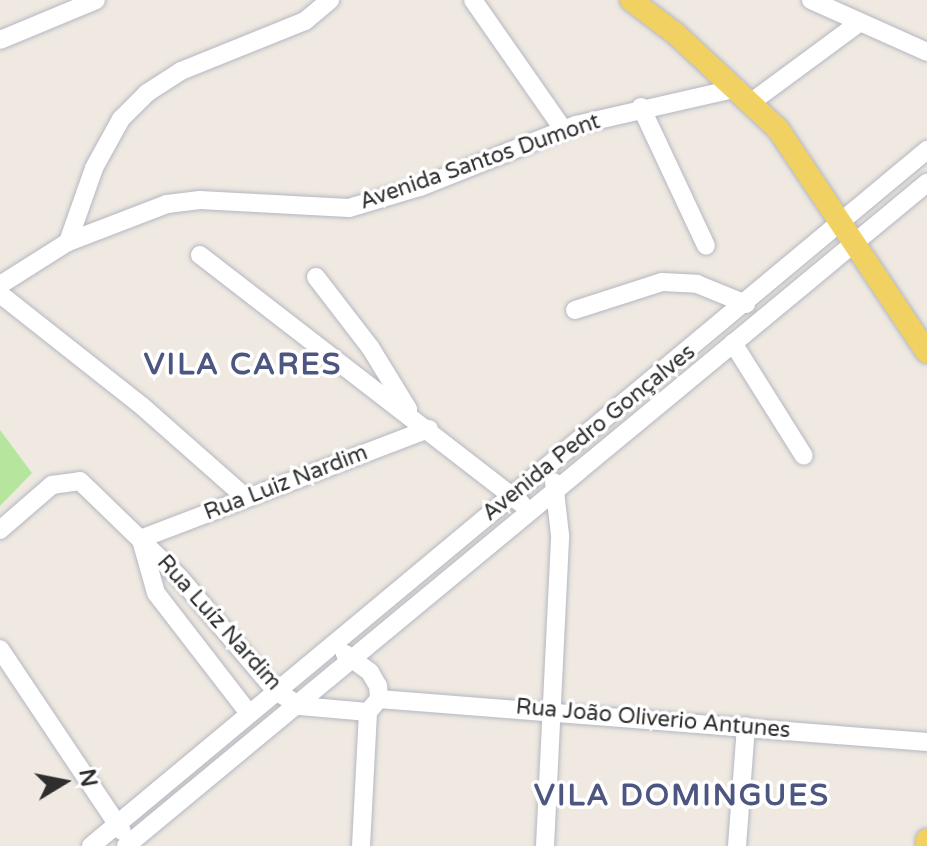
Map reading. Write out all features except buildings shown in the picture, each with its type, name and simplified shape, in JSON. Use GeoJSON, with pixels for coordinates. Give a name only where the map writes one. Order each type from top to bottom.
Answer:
{"type":"FeatureCollection","features":[{"type":"Feature","properties":{"kind":"main road"},"geometry":{"type":"LineString","coordinates":[[631,0],[745,94],[794,151],[838,225],[927,352]]}},
{"type":"Feature","properties":{"kind":"street"},"geometry":{"type":"LineString","coordinates":[[0,40],[96,0]]}},
{"type":"Feature","properties":{"kind":"street"},"geometry":{"type":"LineString","coordinates":[[68,242],[94,168],[121,119],[147,93],[181,71],[305,21],[330,0]]}},
{"type":"Feature","properties":{"kind":"street"},"geometry":{"type":"LineString","coordinates":[[473,0],[563,129]]}},
{"type":"Feature","properties":{"kind":"street"},"geometry":{"type":"LineString","coordinates":[[811,0],[927,52]]}},
{"type":"Feature","properties":{"kind":"street"},"geometry":{"type":"LineString","coordinates":[[745,94],[860,22]]}},
{"type":"Feature","properties":{"kind":"street","name":"Avenida Santos Dumont"},"geometry":{"type":"LineString","coordinates":[[0,285],[68,242],[167,204],[200,200],[349,208],[420,187],[563,129],[641,107],[745,94]]}},
{"type":"Feature","properties":{"kind":"street"},"geometry":{"type":"LineString","coordinates":[[641,107],[706,246]]}},
{"type":"Feature","properties":{"kind":"street","name":"Avenida Pedro Gonçalves"},"geometry":{"type":"LineString","coordinates":[[91,846],[248,712],[746,304],[927,150]]}},
{"type":"Feature","properties":{"kind":"street","name":"Avenida Pedro Gonçalves"},"geometry":{"type":"LineString","coordinates":[[130,845],[300,706],[529,509],[556,490],[927,183]]}},
{"type":"Feature","properties":{"kind":"street"},"geometry":{"type":"LineString","coordinates":[[200,255],[529,509]]}},
{"type":"Feature","properties":{"kind":"street"},"geometry":{"type":"LineString","coordinates":[[316,277],[378,358],[412,416]]}},
{"type":"Feature","properties":{"kind":"street"},"geometry":{"type":"LineString","coordinates":[[575,310],[662,282],[697,284],[746,304]]}},
{"type":"Feature","properties":{"kind":"street"},"geometry":{"type":"LineString","coordinates":[[0,294],[143,407],[244,496]]}},
{"type":"Feature","properties":{"kind":"street"},"geometry":{"type":"LineString","coordinates":[[733,343],[804,456]]}},
{"type":"Feature","properties":{"kind":"street","name":"Rua Luiz Nardim"},"geometry":{"type":"LineString","coordinates":[[142,539],[244,496],[429,429]]}},
{"type":"Feature","properties":{"kind":"street"},"geometry":{"type":"LineString","coordinates":[[545,846],[560,535],[556,490],[549,468]]}},
{"type":"Feature","properties":{"kind":"street","name":"Rua Luíz Nardim"},"geometry":{"type":"LineString","coordinates":[[0,530],[52,485],[80,481],[142,539],[276,691],[300,706]]}},
{"type":"Feature","properties":{"kind":"street","name":"Rua Luíz Nardim"},"geometry":{"type":"LineString","coordinates":[[142,539],[156,593],[248,712]]}},
{"type":"Feature","properties":{"kind":"street"},"geometry":{"type":"LineString","coordinates":[[329,646],[354,658],[370,672],[373,706],[361,846]]}},
{"type":"Feature","properties":{"kind":"street"},"geometry":{"type":"LineString","coordinates":[[0,649],[130,845]]}},
{"type":"Feature","properties":{"kind":"street","name":"Rua João Oliverio Antunes"},"geometry":{"type":"LineString","coordinates":[[300,706],[553,711],[927,742]]}},
{"type":"Feature","properties":{"kind":"street"},"geometry":{"type":"LineString","coordinates":[[737,846],[746,726]]}},
{"type":"Feature","properties":{"kind":"green space"},"geometry":{"type":"Polygon","coordinates":[[[0,430],[32,473],[0,506],[0,430]]]}},
{"type":"Feature","properties":{"kind":"district","name":"VILA CARES"},"geometry":{"type":"Point","coordinates":[243,365]}},
{"type":"Feature","properties":{"kind":"district","name":"VILA DOMINGUES"},"geometry":{"type":"Point","coordinates":[682,796]}}]}
